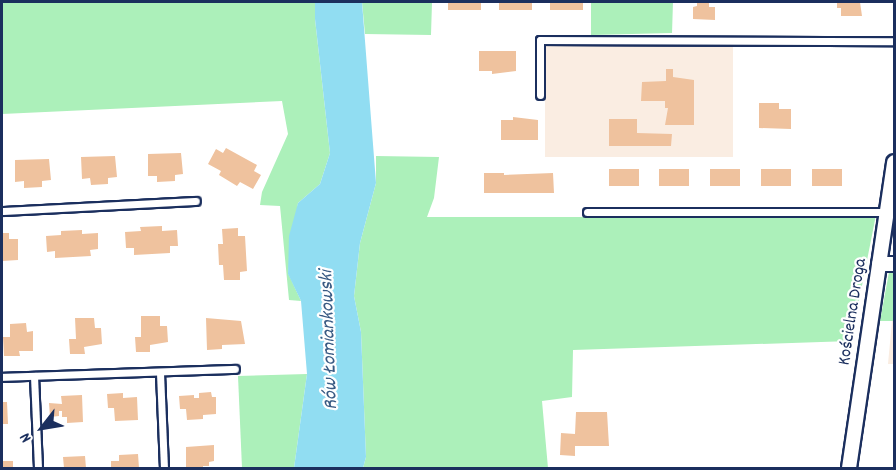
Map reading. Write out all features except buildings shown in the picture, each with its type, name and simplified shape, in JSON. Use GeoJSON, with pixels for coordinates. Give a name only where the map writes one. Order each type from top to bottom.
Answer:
{"type":"FeatureCollection","features":[{"type":"Feature","properties":{"kind":"street","name":"Kościelna Droga"},"geometry":{"type":"LineString","coordinates":[[849,468],[894,162]]}},
{"type":"Feature","properties":{"kind":"street"},"geometry":{"type":"LineString","coordinates":[[879,264],[894,264]]}},
{"type":"Feature","properties":{"kind":"lane"},"geometry":{"type":"LineString","coordinates":[[540,95],[540,40],[894,41]]}},
{"type":"Feature","properties":{"kind":"lane"},"geometry":{"type":"LineString","coordinates":[[2,211],[196,201]]}},
{"type":"Feature","properties":{"kind":"lane"},"geometry":{"type":"LineString","coordinates":[[587,212],[888,212]]}},
{"type":"Feature","properties":{"kind":"lane"},"geometry":{"type":"LineString","coordinates":[[2,377],[235,369]]}},
{"type":"Feature","properties":{"kind":"lane"},"geometry":{"type":"LineString","coordinates":[[160,373],[164,468]]}},
{"type":"Feature","properties":{"kind":"lane"},"geometry":{"type":"LineString","coordinates":[[34,376],[38,468]]}},
{"type":"Feature","properties":{"kind":"shaded area"},"geometry":{"type":"Polygon","coordinates":[[[545,46],[733,46],[733,157],[545,157],[545,46]]]}},
{"type":"Feature","properties":{"kind":"shaded area"},"geometry":{"type":"Polygon","coordinates":[[[892,321],[894,321],[894,364],[888,364],[892,321]]]}},
{"type":"Feature","properties":{"kind":"green space"},"geometry":{"type":"Polygon","coordinates":[[[2,2],[315,2],[330,153],[320,184],[298,203],[288,273],[301,301],[289,300],[280,206],[260,205],[262,192],[288,134],[282,101],[2,114],[2,2]]]}},
{"type":"Feature","properties":{"kind":"green space"},"geometry":{"type":"Polygon","coordinates":[[[362,2],[432,2],[431,35],[365,34],[362,2]]]}},
{"type":"Feature","properties":{"kind":"green space"},"geometry":{"type":"Polygon","coordinates":[[[591,2],[673,2],[672,33],[591,35],[591,2]]]}},
{"type":"Feature","properties":{"kind":"green space"},"geometry":{"type":"Polygon","coordinates":[[[376,156],[439,157],[434,198],[427,217],[857,217],[876,215],[851,341],[573,350],[572,397],[542,401],[548,468],[363,468],[366,457],[361,332],[354,296],[360,243],[376,183],[376,156]]]}},
{"type":"Feature","properties":{"kind":"green space"},"geometry":{"type":"Polygon","coordinates":[[[889,272],[894,273],[894,321],[880,321],[889,272]]]}},
{"type":"Feature","properties":{"kind":"green space"},"geometry":{"type":"Polygon","coordinates":[[[307,374],[294,468],[242,468],[238,376],[307,374]]]}},
{"type":"Feature","properties":{"kind":"water","name":"Rów Łomiankowski"},"geometry":{"type":"Polygon","coordinates":[[[315,2],[362,2],[376,183],[360,243],[354,296],[361,332],[366,457],[363,468],[294,468],[307,374],[301,301],[288,274],[289,236],[298,203],[320,184],[330,153],[315,2]]]}}]}
